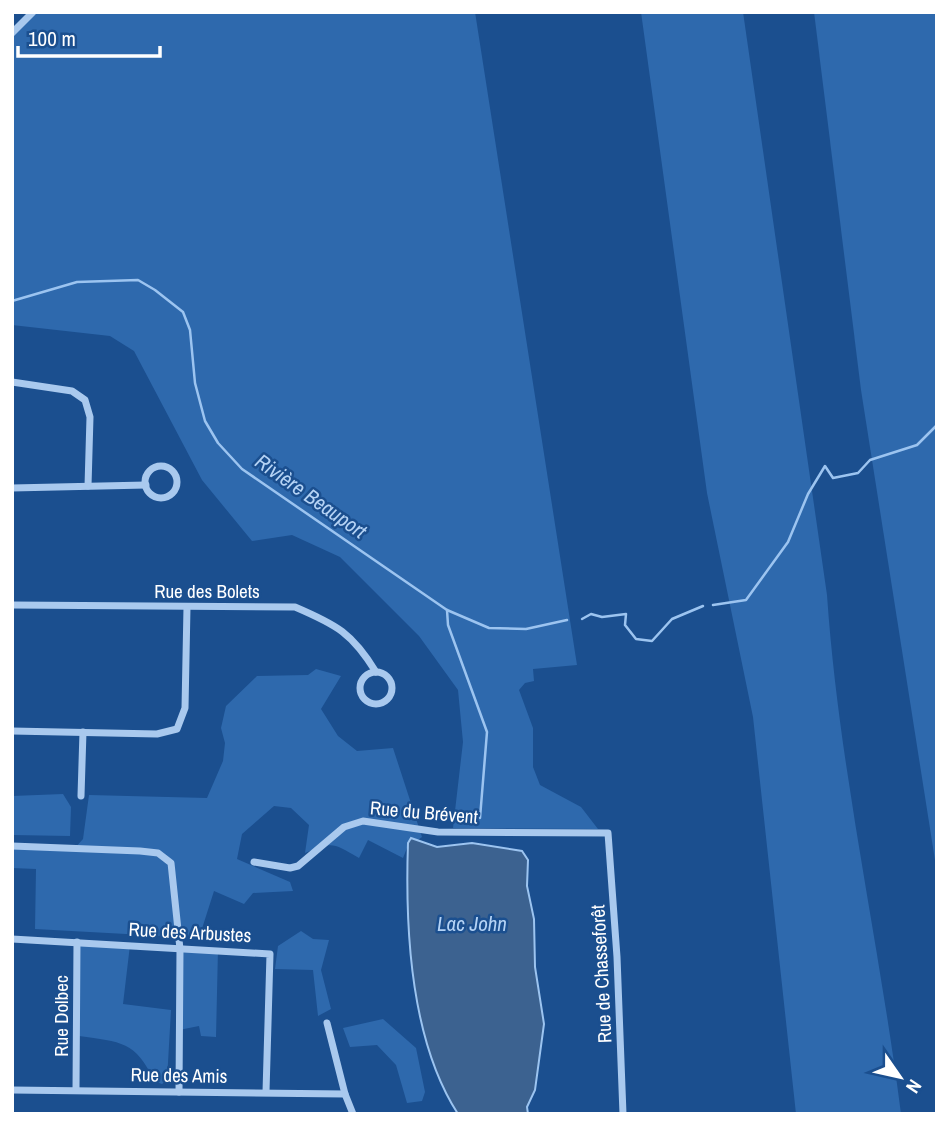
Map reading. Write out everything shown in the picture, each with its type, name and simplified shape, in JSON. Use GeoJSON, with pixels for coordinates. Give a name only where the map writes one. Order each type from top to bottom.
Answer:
{"type":"FeatureCollection","features":[{"type":"Feature","properties":{"kind":"street"},"geometry":{"type":"LineString","coordinates":[[12,33],[33,12]]}},
{"type":"Feature","properties":{"kind":"street"},"geometry":{"type":"LineString","coordinates":[[12,382],[72,391],[85,400],[90,417],[88,486]]}},
{"type":"Feature","properties":{"kind":"street"},"geometry":{"type":"LineString","coordinates":[[157,466],[172,470],[177,478],[176,488],[164,498],[154,496],[146,485],[148,473],[157,466]]}},
{"type":"Feature","properties":{"kind":"street"},"geometry":{"type":"LineString","coordinates":[[12,488],[146,485]]}},
{"type":"Feature","properties":{"kind":"street","name":"Rue des Bolets"},"geometry":{"type":"LineString","coordinates":[[12,605],[295,607],[327,621],[358,643],[376,672],[389,680],[391,690],[383,702],[373,704],[364,699],[360,689],[362,679],[376,672]]}},
{"type":"Feature","properties":{"kind":"street"},"geometry":{"type":"LineString","coordinates":[[12,731],[157,734],[177,729],[185,708],[187,607]]}},
{"type":"Feature","properties":{"kind":"street"},"geometry":{"type":"LineString","coordinates":[[81,796],[83,732]]}},
{"type":"Feature","properties":{"kind":"street","name":"Rue du Brévent"},"geometry":{"type":"LineString","coordinates":[[254,862],[290,868],[298,866],[344,827],[363,821],[438,832],[608,834]]}},
{"type":"Feature","properties":{"kind":"street","name":"Rue de Chasseforêt"},"geometry":{"type":"LineString","coordinates":[[608,834],[617,957],[623,1114]]}},
{"type":"Feature","properties":{"kind":"street"},"geometry":{"type":"LineString","coordinates":[[12,846],[158,853],[171,863],[180,949],[179,1092]]}},
{"type":"Feature","properties":{"kind":"street","name":"Rue des Arbustes"},"geometry":{"type":"LineString","coordinates":[[12,939],[270,954],[266,1091]]}},
{"type":"Feature","properties":{"kind":"street","name":"Rue Dolbec"},"geometry":{"type":"LineString","coordinates":[[76,1090],[77,942]]}},
{"type":"Feature","properties":{"kind":"street"},"geometry":{"type":"LineString","coordinates":[[327,1023],[345,1094],[353,1114]]}},
{"type":"Feature","properties":{"kind":"street","name":"Rue des Amis"},"geometry":{"type":"LineString","coordinates":[[12,1090],[345,1094]]}},
{"type":"Feature","properties":{"kind":"shaded area"},"geometry":{"type":"Polygon","coordinates":[[[37,12],[475,12],[577,665],[533,669],[534,681],[525,683],[519,690],[533,728],[533,767],[540,785],[581,807],[598,829],[453,828],[463,742],[458,690],[419,636],[340,557],[292,535],[252,541],[202,480],[134,351],[110,336],[12,325],[12,35],[37,12]]]}},
{"type":"Feature","properties":{"kind":"shaded area"},"geometry":{"type":"Polygon","coordinates":[[[641,12],[743,12],[827,595],[850,790],[901,1114],[796,1114],[753,717],[707,493],[641,12]]]}},
{"type":"Feature","properties":{"kind":"shaded area"},"geometry":{"type":"Polygon","coordinates":[[[814,12],[937,12],[937,873],[861,390],[814,12]]]}},
{"type":"Feature","properties":{"kind":"shaded area"},"geometry":{"type":"Polygon","coordinates":[[[316,669],[341,676],[321,709],[338,736],[357,751],[393,748],[422,837],[407,848],[403,858],[368,840],[359,858],[333,845],[305,853],[309,825],[291,808],[274,806],[242,834],[237,859],[290,882],[293,891],[253,893],[244,904],[214,891],[199,938],[35,929],[36,869],[12,868],[12,848],[74,849],[83,839],[89,795],[207,798],[223,761],[225,743],[221,728],[226,706],[257,676],[308,675],[316,669]]]}},
{"type":"Feature","properties":{"kind":"shaded area"},"geometry":{"type":"Polygon","coordinates":[[[63,794],[71,807],[70,836],[12,835],[12,796],[63,794]]]}},
{"type":"Feature","properties":{"kind":"shaded area"},"geometry":{"type":"Polygon","coordinates":[[[301,931],[313,939],[329,940],[321,970],[331,1009],[318,1016],[313,970],[275,969],[278,946],[301,931]]]}},
{"type":"Feature","properties":{"kind":"shaded area"},"geometry":{"type":"Polygon","coordinates":[[[75,942],[130,945],[123,1004],[171,1010],[167,1080],[162,1084],[154,1081],[141,1058],[125,1046],[79,1036],[75,942]]]}},
{"type":"Feature","properties":{"kind":"shaded area"},"geometry":{"type":"Polygon","coordinates":[[[218,949],[216,1037],[201,1036],[199,1026],[179,1030],[179,950],[218,949]]]}},
{"type":"Feature","properties":{"kind":"shaded area"},"geometry":{"type":"Polygon","coordinates":[[[383,1019],[416,1048],[425,1092],[422,1101],[407,1103],[396,1065],[377,1045],[350,1047],[343,1028],[383,1019]]]}},
{"type":"Feature","properties":{"kind":"water","name":"Lac John"},"geometry":{"type":"Polygon","coordinates":[[[411,838],[437,847],[472,843],[522,851],[528,860],[527,886],[534,919],[535,967],[544,1024],[535,1090],[527,1107],[528,1114],[458,1114],[442,1085],[420,1018],[414,983],[407,876],[408,843],[411,838]]]}},
{"type":"Feature","properties":{"kind":"waterway","name":"Rivière Beauport"},"geometry":{"type":"LineString","coordinates":[[12,301],[77,282],[138,280],[183,312],[190,330],[195,383],[205,421],[218,443],[242,469],[447,610],[489,628],[526,629],[567,620]]}},
{"type":"Feature","properties":{"kind":"waterway","name":"Rivière Beauport"},"geometry":{"type":"LineString","coordinates":[[713,605],[746,600],[788,542],[808,494],[825,466],[833,478],[858,473],[870,460],[917,445],[937,425]]}},
{"type":"Feature","properties":{"kind":"waterway","name":"Rivière Beauport"},"geometry":{"type":"LineString","coordinates":[[582,619],[591,614],[602,617],[626,614],[625,625],[636,639],[652,641],[672,619],[703,606]]}},
{"type":"Feature","properties":{"kind":"waterway"},"geometry":{"type":"LineString","coordinates":[[447,610],[448,625],[487,732],[480,818]]}}]}
